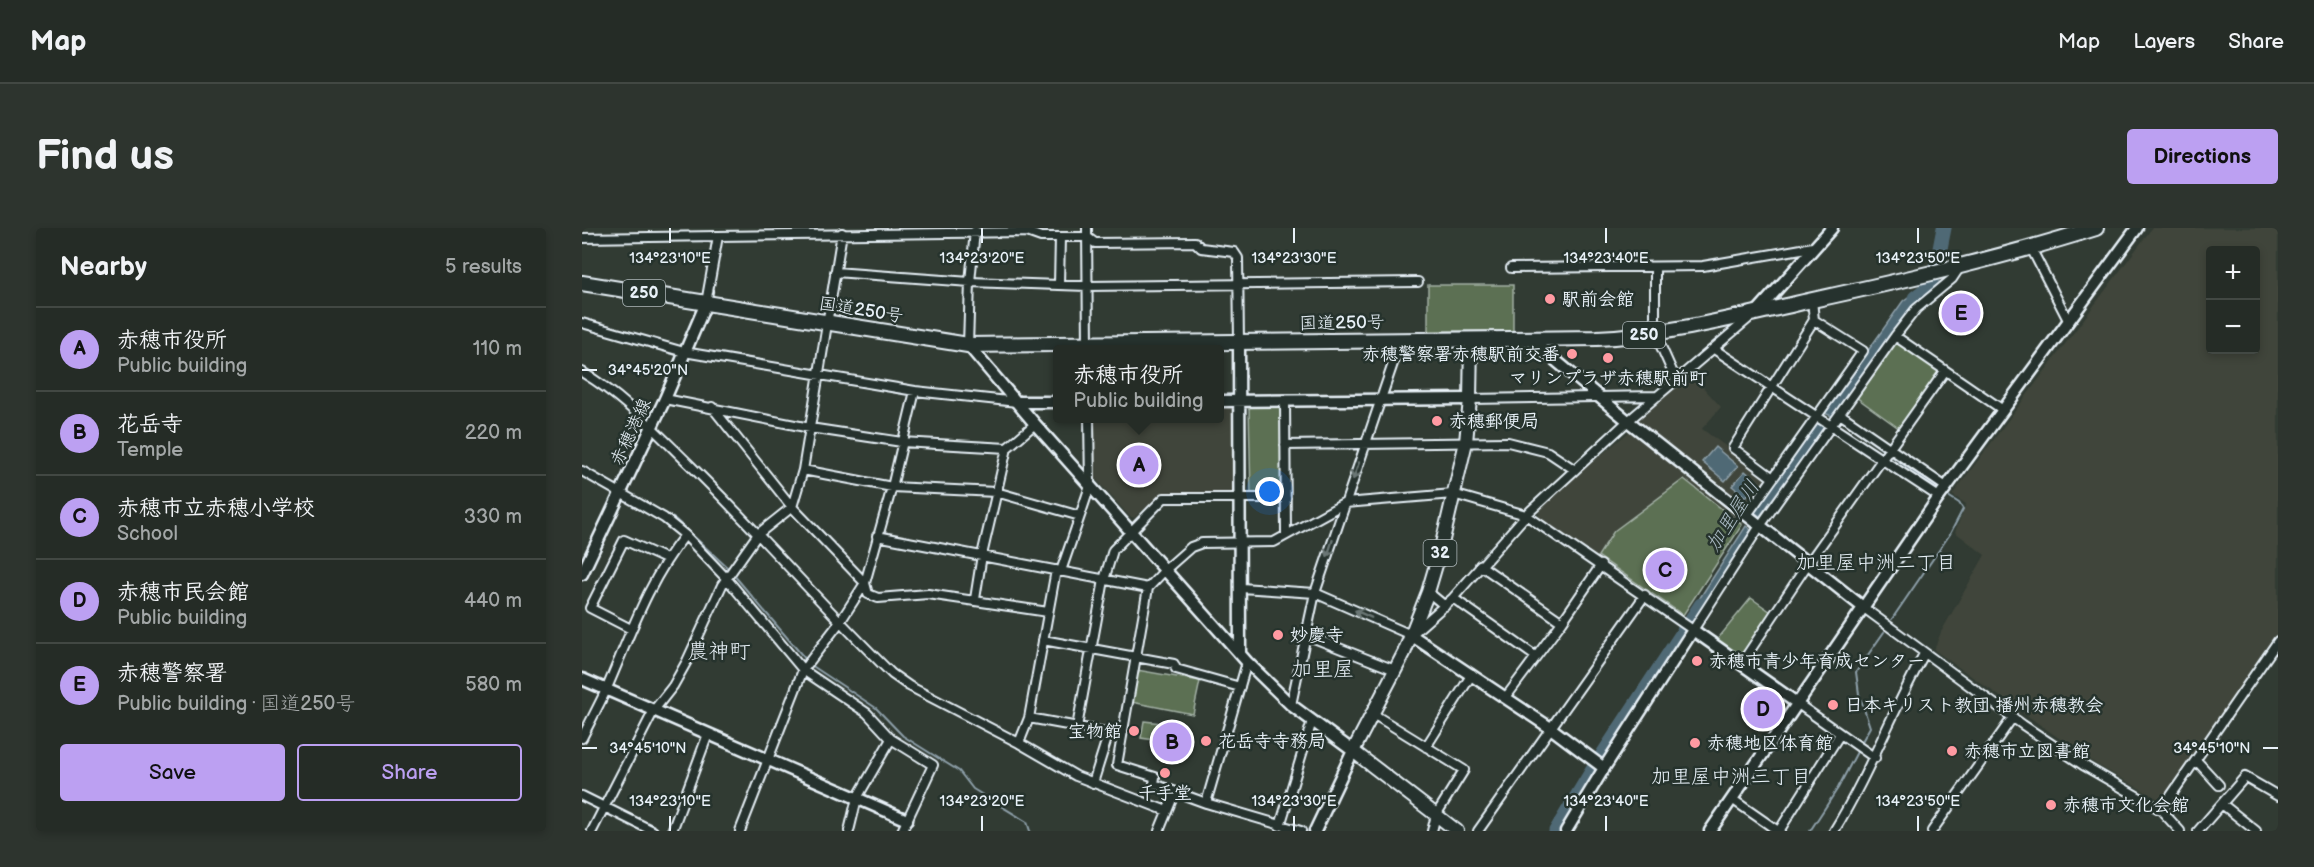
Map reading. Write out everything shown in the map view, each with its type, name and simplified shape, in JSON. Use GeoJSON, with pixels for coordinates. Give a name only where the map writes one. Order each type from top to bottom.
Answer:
{"type":"FeatureCollection","features":[{"type":"Feature","properties":{"kind":"highway","name":"国道250号"},"geometry":{"type":"LineString","coordinates":[[1148,345],[1623,337],[1756,313],[1954,269],[2096,228]]}},
{"type":"Feature","properties":{"kind":"highway","name":"国道250号"},"geometry":{"type":"LineString","coordinates":[[582,283],[968,345],[1053,346]]}},
{"type":"Feature","properties":{"kind":"main road","name":"32"},"geometry":{"type":"LineString","coordinates":[[1353,751],[1411,635],[1428,592],[1441,548],[1466,441],[1470,399],[1471,339]]}},
{"type":"Feature","properties":{"kind":"main road"},"geometry":{"type":"LineString","coordinates":[[1353,751],[1457,831]]}},
{"type":"Feature","properties":{"kind":"street"},"geometry":{"type":"LineString","coordinates":[[1411,635],[1453,598],[1526,515],[1628,421],[1714,349],[1741,323],[1756,313],[1832,228]]}},
{"type":"Feature","properties":{"kind":"street"},"geometry":{"type":"LineString","coordinates":[[1710,831],[1943,492],[2137,228]]}},
{"type":"Feature","properties":{"kind":"street"},"geometry":{"type":"LineString","coordinates":[[975,231],[970,282],[968,345],[1035,424],[1244,657],[1291,705],[1353,751]]}},
{"type":"Feature","properties":{"kind":"street"},"geometry":{"type":"LineString","coordinates":[[582,238],[975,231],[1027,232],[1041,237],[1060,237],[1087,232]]}},
{"type":"Feature","properties":{"kind":"street"},"geometry":{"type":"LineString","coordinates":[[1087,232],[1095,243],[1195,242],[1201,248],[1234,252],[1238,258],[1240,542],[1244,657],[1240,687],[1206,802]]}},
{"type":"Feature","properties":{"kind":"street"},"geometry":{"type":"LineString","coordinates":[[1087,232],[1088,345]]}},
{"type":"Feature","properties":{"kind":"street"},"geometry":{"type":"LineString","coordinates":[[592,831],[654,710],[673,686],[722,585],[758,534],[792,507],[803,470],[842,233]]}},
{"type":"Feature","properties":{"kind":"street"},"geometry":{"type":"LineString","coordinates":[[706,303],[718,236]]}},
{"type":"Feature","properties":{"kind":"street"},"geometry":{"type":"LineString","coordinates":[[1059,285],[1060,237]]}},
{"type":"Feature","properties":{"kind":"street"},"geometry":{"type":"LineString","coordinates":[[1511,268],[1703,266],[1813,247]]}},
{"type":"Feature","properties":{"kind":"street"},"geometry":{"type":"LineString","coordinates":[[2031,248],[2069,322]]}},
{"type":"Feature","properties":{"kind":"street"},"geometry":{"type":"LineString","coordinates":[[1655,267],[1655,333],[1676,380]]}},
{"type":"Feature","properties":{"kind":"street"},"geometry":{"type":"LineString","coordinates":[[1753,521],[1835,420],[1916,309],[1952,279],[1954,269]]}},
{"type":"Feature","properties":{"kind":"street"},"geometry":{"type":"LineString","coordinates":[[836,272],[970,282],[1087,286],[1418,282]]}},
{"type":"Feature","properties":{"kind":"street"},"geometry":{"type":"LineString","coordinates":[[1773,478],[1733,448],[1814,320],[1812,300]]}},
{"type":"Feature","properties":{"kind":"street","name":"赤穂港線"},"geometry":{"type":"LineString","coordinates":[[582,574],[586,554],[622,492],[706,303]]}},
{"type":"Feature","properties":{"kind":"street"},"geometry":{"type":"LineString","coordinates":[[1566,831],[1693,630],[1753,521],[1773,478],[1863,351],[1814,320]]}},
{"type":"Feature","properties":{"kind":"street"},"geometry":{"type":"LineString","coordinates":[[582,323],[684,352],[818,376],[915,391],[1017,402],[1053,402]]}},
{"type":"Feature","properties":{"kind":"street"},"geometry":{"type":"LineString","coordinates":[[1895,336],[2003,411]]}},
{"type":"Feature","properties":{"kind":"street"},"geometry":{"type":"LineString","coordinates":[[1530,339],[1807,565],[1924,654],[2083,765],[2161,810],[2180,831]]}},
{"type":"Feature","properties":{"kind":"street"},"geometry":{"type":"LineString","coordinates":[[1291,705],[1316,593],[1401,340]]}},
{"type":"Feature","properties":{"kind":"street"},"geometry":{"type":"LineString","coordinates":[[1714,349],[1819,416],[1835,420],[1889,448],[1943,492]]}},
{"type":"Feature","properties":{"kind":"street"},"geometry":{"type":"LineString","coordinates":[[1741,664],[1807,565],[1945,371]]}},
{"type":"Feature","properties":{"kind":"street"},"geometry":{"type":"LineString","coordinates":[[582,372],[611,390],[652,427],[892,674],[909,686],[1019,743],[1076,776],[1167,811]]}},
{"type":"Feature","properties":{"kind":"street"},"geometry":{"type":"LineString","coordinates":[[740,831],[803,670],[840,622],[865,583],[915,391]]}},
{"type":"Feature","properties":{"kind":"street"},"geometry":{"type":"LineString","coordinates":[[1224,401],[1658,396]]}},
{"type":"Feature","properties":{"kind":"street"},"geometry":{"type":"LineString","coordinates":[[665,399],[810,428],[902,442],[1007,448]]}},
{"type":"Feature","properties":{"kind":"street"},"geometry":{"type":"LineString","coordinates":[[1285,400],[1286,534]]}},
{"type":"Feature","properties":{"kind":"street"},"geometry":{"type":"LineString","coordinates":[[712,407],[792,507],[865,583],[868,594],[878,598],[928,594],[975,599],[1048,612]]}},
{"type":"Feature","properties":{"kind":"street"},"geometry":{"type":"LineString","coordinates":[[1835,420],[1882,458],[1943,492]]}},
{"type":"Feature","properties":{"kind":"street"},"geometry":{"type":"LineString","coordinates":[[1019,743],[1029,718],[1048,612],[1059,571],[1090,486],[1089,423]]}},
{"type":"Feature","properties":{"kind":"street"},"geometry":{"type":"LineString","coordinates":[[975,599],[982,555],[1007,448],[1035,424]]}},
{"type":"Feature","properties":{"kind":"street"},"geometry":{"type":"LineString","coordinates":[[1285,444],[1508,442],[1548,452],[1575,470]]}},
{"type":"Feature","properties":{"kind":"street"},"geometry":{"type":"LineString","coordinates":[[803,470],[891,487],[996,492],[1080,516]]}},
{"type":"Feature","properties":{"kind":"street"},"geometry":{"type":"LineString","coordinates":[[582,471],[664,518],[727,579],[803,670],[867,713],[891,739],[933,765],[902,831]]}},
{"type":"Feature","properties":{"kind":"street"},"geometry":{"type":"LineString","coordinates":[[1301,831],[1175,792],[1154,784],[1155,777],[1117,765],[1148,588],[1191,548],[1202,543],[1274,542],[1345,503],[1453,495],[1526,515],[1601,565],[1875,758]]}},
{"type":"Feature","properties":{"kind":"street"},"geometry":{"type":"LineString","coordinates":[[1077,727],[1104,580],[1113,550],[1131,530],[1164,498],[1286,498]]}},
{"type":"Feature","properties":{"kind":"street"},"geometry":{"type":"LineString","coordinates":[[582,738],[631,629],[666,559],[685,536]]}},
{"type":"Feature","properties":{"kind":"street"},"geometry":{"type":"LineString","coordinates":[[878,536],[1148,588]]}},
{"type":"Feature","properties":{"kind":"street"},"geometry":{"type":"LineString","coordinates":[[631,629],[590,608],[624,540],[666,559]]}},
{"type":"Feature","properties":{"kind":"street"},"geometry":{"type":"LineString","coordinates":[[1480,565],[1562,622]]}},
{"type":"Feature","properties":{"kind":"street"},"geometry":{"type":"LineString","coordinates":[[1506,698],[1601,565]]}},
{"type":"Feature","properties":{"kind":"street"},"geometry":{"type":"LineString","coordinates":[[1241,588],[1316,593],[1411,635],[1552,729],[1604,768]]}},
{"type":"Feature","properties":{"kind":"street"},"geometry":{"type":"LineString","coordinates":[[1428,592],[1445,606]]}},
{"type":"Feature","properties":{"kind":"street"},"geometry":{"type":"LineString","coordinates":[[1478,831],[1645,596]]}},
{"type":"Feature","properties":{"kind":"street"},"geometry":{"type":"LineString","coordinates":[[1453,598],[1535,656]]}},
{"type":"Feature","properties":{"kind":"street"},"geometry":{"type":"LineString","coordinates":[[1306,634],[1395,670]]}},
{"type":"Feature","properties":{"kind":"street"},"geometry":{"type":"LineString","coordinates":[[1043,640],[1174,664],[1176,669],[1240,687]]}},
{"type":"Feature","properties":{"kind":"street"},"geometry":{"type":"LineString","coordinates":[[2161,810],[2278,641]]}},
{"type":"Feature","properties":{"kind":"street"},"geometry":{"type":"LineString","coordinates":[[2270,653],[2278,659]]}},
{"type":"Feature","properties":{"kind":"street"},"geometry":{"type":"LineString","coordinates":[[1834,831],[1875,758],[1907,685],[1924,654]]}},
{"type":"Feature","properties":{"kind":"street"},"geometry":{"type":"LineString","coordinates":[[1426,747],[1472,674]]}},
{"type":"Feature","properties":{"kind":"street"},"geometry":{"type":"LineString","coordinates":[[582,679],[907,820]]}},
{"type":"Feature","properties":{"kind":"street"},"geometry":{"type":"LineString","coordinates":[[1373,714],[1464,770],[1436,815],[1432,831]]}},
{"type":"Feature","properties":{"kind":"street"},"geometry":{"type":"LineString","coordinates":[[1932,831],[2013,717]]}},
{"type":"Feature","properties":{"kind":"street"},"geometry":{"type":"LineString","coordinates":[[1029,718],[1122,735]]}},
{"type":"Feature","properties":{"kind":"street"},"geometry":{"type":"LineString","coordinates":[[1280,826],[1312,721]]}},
{"type":"Feature","properties":{"kind":"street"},"geometry":{"type":"LineString","coordinates":[[1093,783],[1109,732]]}},
{"type":"Feature","properties":{"kind":"street"},"geometry":{"type":"LineString","coordinates":[[672,831],[708,734]]}},
{"type":"Feature","properties":{"kind":"street"},"geometry":{"type":"LineString","coordinates":[[1732,799],[1778,831],[1840,734]]}},
{"type":"Feature","properties":{"kind":"street"},"geometry":{"type":"LineString","coordinates":[[849,831],[856,798],[891,739]]}},
{"type":"Feature","properties":{"kind":"street","name":"32"},"geometry":{"type":"LineString","coordinates":[[1315,831],[1353,751]]}},
{"type":"Feature","properties":{"kind":"street"},"geometry":{"type":"LineString","coordinates":[[2196,760],[2219,785]]}},
{"type":"Feature","properties":{"kind":"street"},"geometry":{"type":"LineString","coordinates":[[2198,831],[2245,777],[2278,796]]}},
{"type":"Feature","properties":{"kind":"street"},"geometry":{"type":"LineString","coordinates":[[1159,831],[1175,792]]}},
{"type":"Feature","properties":{"kind":"street"},"geometry":{"type":"LineString","coordinates":[[582,796],[654,831]]}},
{"type":"Feature","properties":{"kind":"street"},"geometry":{"type":"LineString","coordinates":[[2222,804],[2256,831]]}},
{"type":"Feature","properties":{"kind":"shaded area"},"geometry":{"type":"Polygon","coordinates":[[[2152,228],[2278,228],[2278,634],[2162,801],[2097,765],[1934,650],[1941,632],[1985,555],[1955,532],[1966,504],[1952,495],[2152,228]]]}},
{"type":"Feature","properties":{"kind":"shaded area"},"geometry":{"type":"Polygon","coordinates":[[[1691,374],[1721,407],[1702,429],[1767,476],[1767,481],[1749,508],[1639,421],[1639,417],[1691,374]]]}},
{"type":"Feature","properties":{"kind":"shaded area"},"geometry":{"type":"Polygon","coordinates":[[[1224,406],[1231,406],[1234,409],[1236,489],[1232,492],[1162,494],[1134,518],[1129,516],[1093,476],[1093,423],[1224,423],[1224,406]]]}},
{"type":"Feature","properties":{"kind":"shaded area"},"geometry":{"type":"Polygon","coordinates":[[[1630,431],[1744,523],[1684,616],[1539,517],[1539,510],[1630,431]]]}},
{"type":"Feature","properties":{"kind":"green space"},"geometry":{"type":"Polygon","coordinates":[[[1428,285],[1513,285],[1513,331],[1428,331],[1428,285]]]}},
{"type":"Feature","properties":{"kind":"green space"},"geometry":{"type":"Polygon","coordinates":[[[1898,341],[1939,370],[1939,374],[1900,429],[1856,397],[1895,342],[1898,341]]]}},
{"type":"Feature","properties":{"kind":"green space"},"geometry":{"type":"Polygon","coordinates":[[[1280,406],[1282,408],[1283,493],[1281,496],[1251,496],[1249,407],[1280,406]]]}},
{"type":"Feature","properties":{"kind":"green space"},"geometry":{"type":"Polygon","coordinates":[[[1684,479],[1742,525],[1683,615],[1598,556],[1614,531],[1684,479]]]}},
{"type":"Feature","properties":{"kind":"green space"},"geometry":{"type":"Polygon","coordinates":[[[1751,598],[1771,612],[1741,658],[1716,641],[1751,598]]]}},
{"type":"Feature","properties":{"kind":"green space"},"geometry":{"type":"Polygon","coordinates":[[[1137,670],[1200,681],[1193,714],[1131,702],[1137,670]]]}},
{"type":"Feature","properties":{"kind":"green space"},"geometry":{"type":"Polygon","coordinates":[[[1144,721],[1170,724],[1168,742],[1141,738],[1144,721]]]}},
{"type":"Feature","properties":{"kind":"water"},"geometry":{"type":"Polygon","coordinates":[[[1938,282],[1908,311],[1832,416],[1824,413],[1903,301],[1923,286],[1938,282]]]}},
{"type":"Feature","properties":{"kind":"water"},"geometry":{"type":"Polygon","coordinates":[[[1818,420],[1826,425],[1760,516],[1753,511],[1818,420]]]}},
{"type":"Feature","properties":{"kind":"water"},"geometry":{"type":"Polygon","coordinates":[[[1715,447],[1738,466],[1725,481],[1702,462],[1715,447]]]}},
{"type":"Feature","properties":{"kind":"water"},"geometry":{"type":"Polygon","coordinates":[[[1745,471],[1758,482],[1746,497],[1732,486],[1745,471]]]}},
{"type":"Feature","properties":{"kind":"water"},"geometry":{"type":"Polygon","coordinates":[[[1746,526],[1751,530],[1694,621],[1691,622],[1687,618],[1746,526]]]}},
{"type":"Feature","properties":{"kind":"waterway","name":"加里屋川"},"geometry":{"type":"LineString","coordinates":[[1915,298],[1928,288],[1937,264],[1944,228]]}},
{"type":"Feature","properties":{"kind":"waterway"},"geometry":{"type":"LineString","coordinates":[[1839,419],[1940,491]]}},
{"type":"Feature","properties":{"kind":"waterway"},"geometry":{"type":"LineString","coordinates":[[1892,619],[1950,534],[1963,509],[1959,503],[1945,494]]}},
{"type":"Feature","properties":{"kind":"waterway"},"geometry":{"type":"LineString","coordinates":[[632,495],[675,519],[729,569]]}},
{"type":"Feature","properties":{"kind":"waterway"},"geometry":{"type":"LineString","coordinates":[[733,574],[807,661]]}},
{"type":"Feature","properties":{"kind":"waterway","name":"加里屋川"},"geometry":{"type":"LineString","coordinates":[[1556,831],[1594,768],[1701,605]]}},
{"type":"Feature","properties":{"kind":"waterway"},"geometry":{"type":"LineString","coordinates":[[1860,745],[1870,727],[1859,694],[1856,672],[1884,632]]}},
{"type":"Feature","properties":{"kind":"waterway"},"geometry":{"type":"LineString","coordinates":[[811,665],[876,708],[903,736],[959,771],[973,789],[1027,822],[1030,831]]}},
{"type":"Feature","properties":{"kind":"waterway"},"geometry":{"type":"LineString","coordinates":[[1810,831],[1838,788],[1858,750]]}},
{"type":"Feature","properties":{"kind":"place","name":"駅前会館"},"geometry":{"type":"Point","coordinates":[1550,299]}},
{"type":"Feature","properties":{"kind":"place","name":"赤穂警察署"},"geometry":{"type":"Point","coordinates":[1961,313]}},
{"type":"Feature","properties":{"kind":"place","name":"赤穂警察署赤穂駅前交番"},"geometry":{"type":"Point","coordinates":[1572,354]}},
{"type":"Feature","properties":{"kind":"place","name":"マリンプラザ赤穂駅前町"},"geometry":{"type":"Point","coordinates":[1608,358]}},
{"type":"Feature","properties":{"kind":"place","name":"赤穂郵便局"},"geometry":{"type":"Point","coordinates":[1437,421]}},
{"type":"Feature","properties":{"kind":"place","name":"赤穂市役所"},"geometry":{"type":"Point","coordinates":[1139,465]}},
{"type":"Feature","properties":{"kind":"place","name":"赤穂市立赤穂小学校"},"geometry":{"type":"Point","coordinates":[1665,570]}},
{"type":"Feature","properties":{"kind":"place","name":"妙慶寺"},"geometry":{"type":"Point","coordinates":[1278,635]}},
{"type":"Feature","properties":{"kind":"place","name":"赤穂市青少年育成センター"},"geometry":{"type":"Point","coordinates":[1697,661]}},
{"type":"Feature","properties":{"kind":"place","name":"日本キリスト教団 播州赤穂教会"},"geometry":{"type":"Point","coordinates":[1833,705]}},
{"type":"Feature","properties":{"kind":"place","name":"赤穂市民会館"},"geometry":{"type":"Point","coordinates":[1763,709]}},
{"type":"Feature","properties":{"kind":"place","name":"宝物館"},"geometry":{"type":"Point","coordinates":[1134,731]}},
{"type":"Feature","properties":{"kind":"place","name":"花岳寺寺務局"},"geometry":{"type":"Point","coordinates":[1206,741]}},
{"type":"Feature","properties":{"kind":"place","name":"花岳寺"},"geometry":{"type":"Point","coordinates":[1172,742]}},
{"type":"Feature","properties":{"kind":"place","name":"赤穂地区体育館"},"geometry":{"type":"Point","coordinates":[1695,743]}},
{"type":"Feature","properties":{"kind":"place","name":"赤穂市立図書館"},"geometry":{"type":"Point","coordinates":[1952,751]}},
{"type":"Feature","properties":{"kind":"place","name":"千手堂"},"geometry":{"type":"Point","coordinates":[1165,773]}},
{"type":"Feature","properties":{"kind":"place","name":"赤穂市文化会館"},"geometry":{"type":"Point","coordinates":[2051,805]}},
{"type":"Feature","properties":{"kind":"district","name":"加里屋中洲二丁目"},"geometry":{"type":"Point","coordinates":[1876,563]}},
{"type":"Feature","properties":{"kind":"district","name":"農神町"},"geometry":{"type":"Point","coordinates":[719,651]}},
{"type":"Feature","properties":{"kind":"district","name":"加里屋"},"geometry":{"type":"Point","coordinates":[1323,669]}},
{"type":"Feature","properties":{"kind":"district","name":"加里屋中洲三丁目"},"geometry":{"type":"Point","coordinates":[1731,777]}}]}
